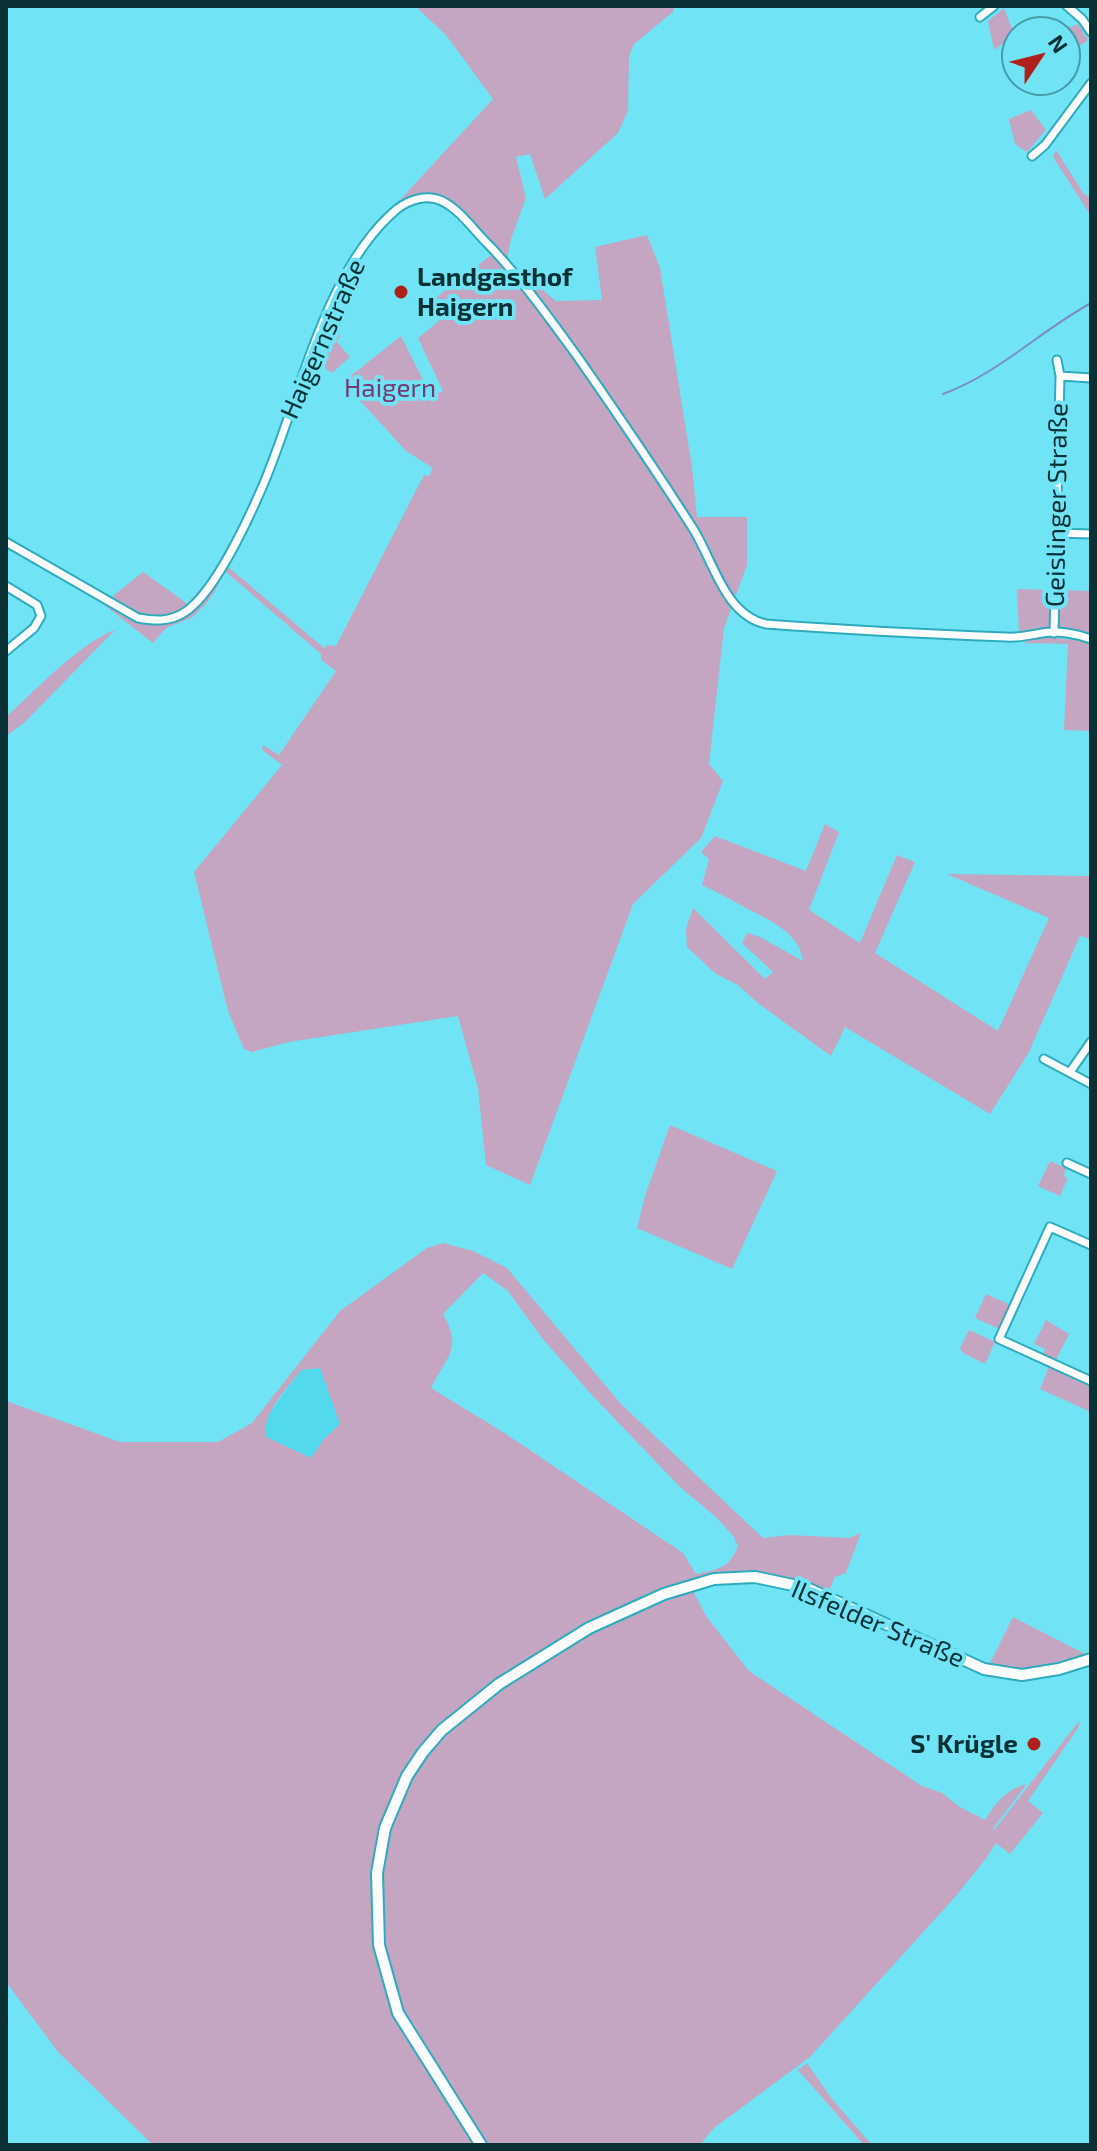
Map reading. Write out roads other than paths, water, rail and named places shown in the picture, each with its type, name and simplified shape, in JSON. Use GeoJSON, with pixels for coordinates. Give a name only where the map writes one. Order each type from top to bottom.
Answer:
{"type":"FeatureCollection","features":[{"type":"Feature","properties":{"kind":"main road","name":"Ilsfelder Straße"},"geometry":{"type":"LineString","coordinates":[[481,2145],[398,2013],[379,1945],[377,1873],[385,1828],[407,1776],[442,1730],[499,1684],[589,1628],[664,1594],[714,1579],[755,1577],[807,1588],[984,1669],[1022,1675],[1059,1669],[1091,1659]]}},
{"type":"Feature","properties":{"kind":"street"},"geometry":{"type":"LineString","coordinates":[[980,17],[994,6]]}},
{"type":"Feature","properties":{"kind":"street"},"geometry":{"type":"LineString","coordinates":[[1067,6],[1091,32]]}},
{"type":"Feature","properties":{"kind":"street"},"geometry":{"type":"LineString","coordinates":[[1082,19],[1091,12]]}},
{"type":"Feature","properties":{"kind":"street"},"geometry":{"type":"LineString","coordinates":[[1032,156],[1045,145],[1091,83]]}},
{"type":"Feature","properties":{"kind":"street","name":"Haigernstraße"},"geometry":{"type":"LineString","coordinates":[[6,542],[138,618],[157,621],[184,613],[209,588],[256,501],[294,395],[341,284],[359,254],[396,210],[407,202],[427,197],[439,199],[457,212],[529,290],[695,531],[728,595],[751,621],[1015,638],[1054,633],[1091,639]]}},
{"type":"Feature","properties":{"kind":"street","name":"Geislinger Straße"},"geometry":{"type":"LineString","coordinates":[[1054,633],[1060,376],[1057,360]]}},
{"type":"Feature","properties":{"kind":"street","name":"Geislinger Straße"},"geometry":{"type":"LineString","coordinates":[[1060,376],[1091,378]]}},
{"type":"Feature","properties":{"kind":"street"},"geometry":{"type":"LineString","coordinates":[[1056,533],[1091,534]]}},
{"type":"Feature","properties":{"kind":"street"},"geometry":{"type":"LineString","coordinates":[[6,586],[37,605],[41,616],[34,628],[6,651]]}},
{"type":"Feature","properties":{"kind":"street"},"geometry":{"type":"LineString","coordinates":[[1070,1072],[1091,1042]]}},
{"type":"Feature","properties":{"kind":"street"},"geometry":{"type":"LineString","coordinates":[[1044,1059],[1091,1084]]}},
{"type":"Feature","properties":{"kind":"street"},"geometry":{"type":"LineString","coordinates":[[1067,1163],[1091,1174]]}},
{"type":"Feature","properties":{"kind":"street"},"geometry":{"type":"LineString","coordinates":[[1091,1245],[1050,1227],[999,1339],[1091,1381]]}},
{"type":"Feature","properties":{"kind":"waterway"},"geometry":{"type":"LineString","coordinates":[[943,394],[1001,364],[1091,303]]}},
{"type":"Feature","properties":{"kind":"place","name":"Landgasthof Haigern"},"geometry":{"type":"Point","coordinates":[401,292]}},
{"type":"Feature","properties":{"kind":"place","name":"S' Krügle"},"geometry":{"type":"Point","coordinates":[1034,1744]}},
{"type":"Feature","properties":{"kind":"park label","name":"Haigern"},"geometry":{"type":"Point","coordinates":[390,388]}}]}
